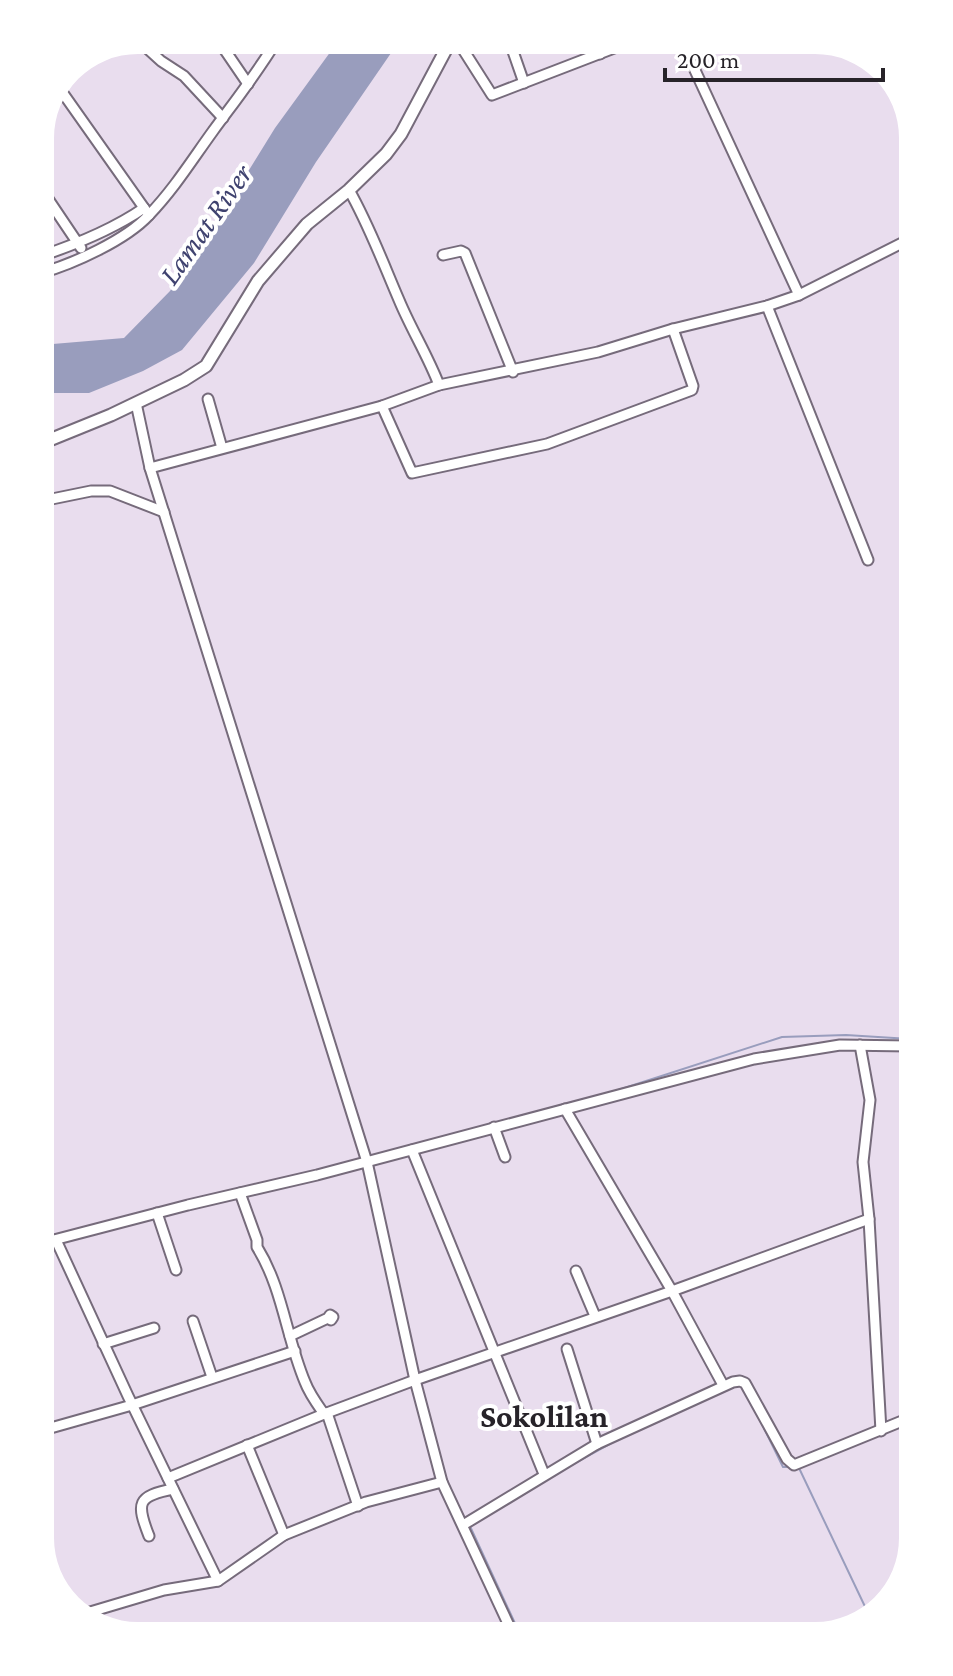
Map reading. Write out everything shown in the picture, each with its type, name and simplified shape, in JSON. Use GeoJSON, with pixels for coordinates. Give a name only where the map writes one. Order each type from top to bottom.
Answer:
{"type":"FeatureCollection","features":[{"type":"Feature","properties":{"kind":"street"},"geometry":{"type":"LineString","coordinates":[[156,54],[184,76],[223,118]]}},
{"type":"Feature","properties":{"kind":"street"},"geometry":{"type":"LineString","coordinates":[[228,54],[248,84]]}},
{"type":"Feature","properties":{"kind":"street"},"geometry":{"type":"LineString","coordinates":[[54,269],[70,264],[135,227],[146,212],[181,179],[268,54]]}},
{"type":"Feature","properties":{"kind":"street"},"geometry":{"type":"LineString","coordinates":[[54,438],[136,403],[206,366],[258,281],[307,224],[349,190],[386,154],[401,134],[446,54]]}},
{"type":"Feature","properties":{"kind":"street"},"geometry":{"type":"LineString","coordinates":[[463,54],[490,94],[600,54]]}},
{"type":"Feature","properties":{"kind":"street"},"geometry":{"type":"LineString","coordinates":[[514,54],[524,83]]}},
{"type":"Feature","properties":{"kind":"street"},"geometry":{"type":"LineString","coordinates":[[687,54],[799,295]]}},
{"type":"Feature","properties":{"kind":"street"},"geometry":{"type":"LineString","coordinates":[[65,97],[146,212]]}},
{"type":"Feature","properties":{"kind":"street"},"geometry":{"type":"LineString","coordinates":[[349,190],[439,385]]}},
{"type":"Feature","properties":{"kind":"street"},"geometry":{"type":"LineString","coordinates":[[54,209],[86,255]]}},
{"type":"Feature","properties":{"kind":"street"},"geometry":{"type":"LineString","coordinates":[[54,252],[146,212]]}},
{"type":"Feature","properties":{"kind":"street"},"geometry":{"type":"LineString","coordinates":[[150,468],[382,406],[439,385],[598,352],[673,329],[767,306],[799,295],[899,245]]}},
{"type":"Feature","properties":{"kind":"street"},"geometry":{"type":"LineString","coordinates":[[443,255],[465,253],[513,372]]}},
{"type":"Feature","properties":{"kind":"street"},"geometry":{"type":"LineString","coordinates":[[767,306],[868,560]]}},
{"type":"Feature","properties":{"kind":"street"},"geometry":{"type":"LineString","coordinates":[[382,406],[412,473],[547,444],[692,390],[673,329]]}},
{"type":"Feature","properties":{"kind":"street"},"geometry":{"type":"LineString","coordinates":[[208,399],[222,448]]}},
{"type":"Feature","properties":{"kind":"street"},"geometry":{"type":"LineString","coordinates":[[136,403],[150,468],[363,1154],[442,1482],[507,1622]]}},
{"type":"Feature","properties":{"kind":"street"},"geometry":{"type":"LineString","coordinates":[[54,499],[91,491],[110,491],[164,512]]}},
{"type":"Feature","properties":{"kind":"street"},"geometry":{"type":"LineString","coordinates":[[860,1045],[870,1100],[863,1162],[881,1431]]}},
{"type":"Feature","properties":{"kind":"street"},"geometry":{"type":"LineString","coordinates":[[54,1240],[240,1193],[363,1154],[415,1149],[754,1059],[812,1049],[899,1046]]}},
{"type":"Feature","properties":{"kind":"street"},"geometry":{"type":"LineString","coordinates":[[565,1109],[672,1291],[723,1385]]}},
{"type":"Feature","properties":{"kind":"street"},"geometry":{"type":"LineString","coordinates":[[494,1127],[505,1157]]}},
{"type":"Feature","properties":{"kind":"street"},"geometry":{"type":"LineString","coordinates":[[415,1149],[546,1473]]}},
{"type":"Feature","properties":{"kind":"street"},"geometry":{"type":"LineString","coordinates":[[240,1193],[257,1247],[281,1298],[305,1384],[326,1413],[358,1506]]}},
{"type":"Feature","properties":{"kind":"street"},"geometry":{"type":"LineString","coordinates":[[157,1213],[176,1270]]}},
{"type":"Feature","properties":{"kind":"street"},"geometry":{"type":"LineString","coordinates":[[168,1478],[326,1413],[494,1350],[672,1291],[869,1219]]}},
{"type":"Feature","properties":{"kind":"street"},"geometry":{"type":"LineString","coordinates":[[54,1247],[218,1581]]}},
{"type":"Feature","properties":{"kind":"street"},"geometry":{"type":"LineString","coordinates":[[576,1271],[595,1316]]}},
{"type":"Feature","properties":{"kind":"street"},"geometry":{"type":"LineString","coordinates":[[290,1336],[326,1320],[330,1315],[333,1317],[331,1320]]}},
{"type":"Feature","properties":{"kind":"street"},"geometry":{"type":"LineString","coordinates":[[193,1321],[212,1377]]}},
{"type":"Feature","properties":{"kind":"street"},"geometry":{"type":"LineString","coordinates":[[103,1344],[154,1328]]}},
{"type":"Feature","properties":{"kind":"street"},"geometry":{"type":"LineString","coordinates":[[567,1349],[597,1444]]}},
{"type":"Feature","properties":{"kind":"street"},"geometry":{"type":"LineString","coordinates":[[54,1427],[132,1405],[295,1351]]}},
{"type":"Feature","properties":{"kind":"street"},"geometry":{"type":"LineString","coordinates":[[463,1525],[597,1444],[723,1385],[740,1381],[745,1383],[787,1459],[794,1465],[899,1423]]}},
{"type":"Feature","properties":{"kind":"street"},"geometry":{"type":"LineString","coordinates":[[247,1445],[284,1535]]}},
{"type":"Feature","properties":{"kind":"street"},"geometry":{"type":"LineString","coordinates":[[96,1610],[164,1590],[218,1581],[284,1535],[358,1506],[442,1482]]}},
{"type":"Feature","properties":{"kind":"street"},"geometry":{"type":"LineString","coordinates":[[149,1536],[141,1512],[144,1500],[150,1494],[173,1489]]}},
{"type":"Feature","properties":{"kind":"water"},"geometry":{"type":"Polygon","coordinates":[[[329,54],[390,54],[316,162],[254,263],[182,350],[143,371],[89,393],[54,393],[54,344],[124,338],[170,291],[209,235],[275,128],[329,54]]]}},
{"type":"Feature","properties":{"kind":"waterway"},"geometry":{"type":"LineString","coordinates":[[612,1092],[782,1037],[846,1035],[899,1038]]}},
{"type":"Feature","properties":{"kind":"waterway"},"geometry":{"type":"LineString","coordinates":[[753,1406],[783,1467],[792,1467]]}},
{"type":"Feature","properties":{"kind":"waterway"},"geometry":{"type":"LineString","coordinates":[[566,1468],[624,1436]]}},
{"type":"Feature","properties":{"kind":"waterway"},"geometry":{"type":"LineString","coordinates":[[799,1468],[864,1605]]}},
{"type":"Feature","properties":{"kind":"waterway"},"geometry":{"type":"LineString","coordinates":[[469,1524],[514,1622]]}},
{"type":"Feature","properties":{"kind":"district","name":"Sokolilan"},"geometry":{"type":"Point","coordinates":[544,1416]}},
{"type":"Feature","properties":{"kind":"water label","name":"Lamat River"},"geometry":{"type":"Point","coordinates":[205,224]}}]}
